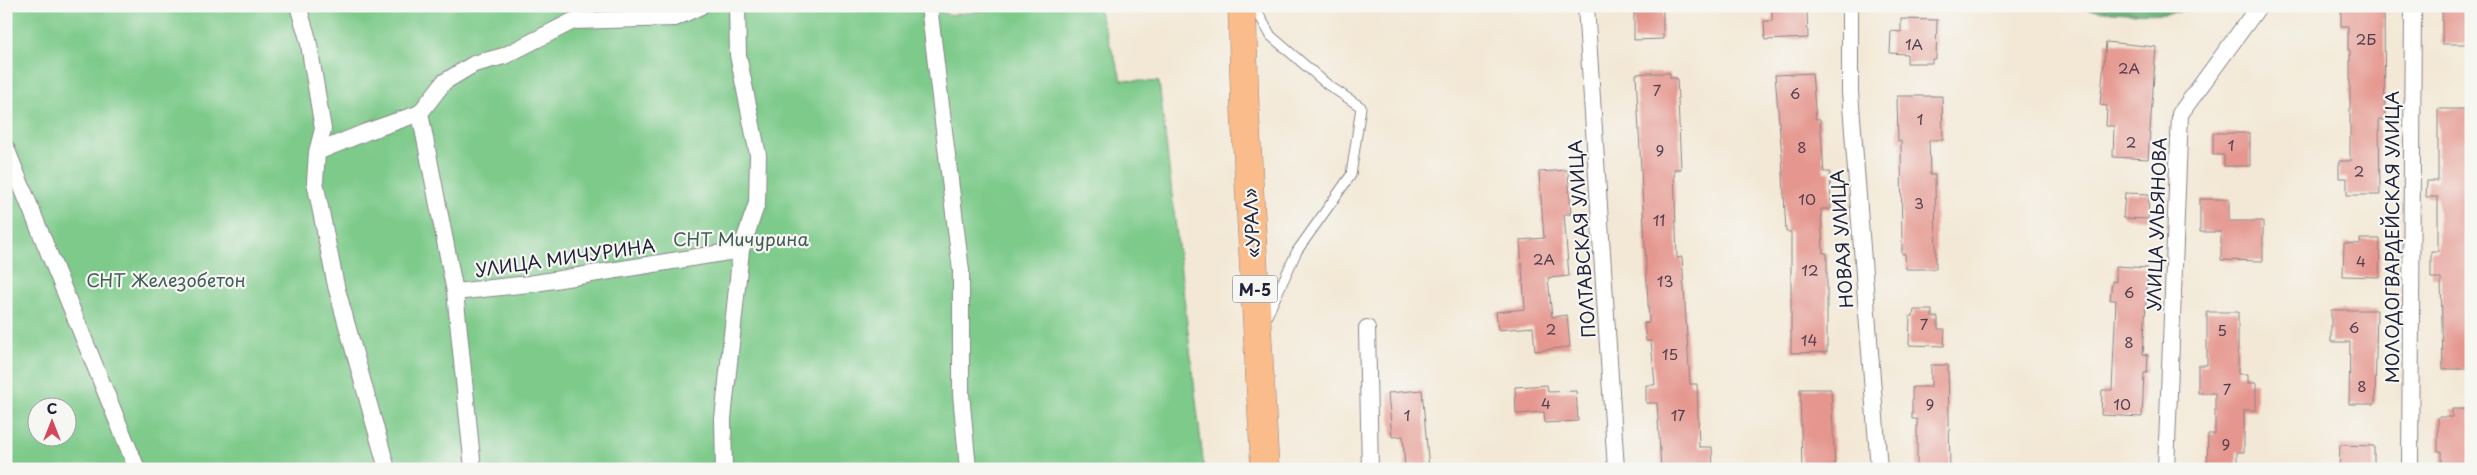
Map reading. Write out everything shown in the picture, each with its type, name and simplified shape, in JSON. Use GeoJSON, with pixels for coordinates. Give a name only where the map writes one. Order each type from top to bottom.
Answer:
{"type":"FeatureCollection","features":[{"type":"Feature","properties":{"kind":"highway","name":"«УРАЛ»"},"geometry":{"type":"LineString","coordinates":[[1242,6],[1245,110],[1265,469]]}},
{"type":"Feature","properties":{"kind":"street"},"geometry":{"type":"LineString","coordinates":[[298,6],[308,39],[323,129],[317,152],[315,182],[336,286],[387,469]]}},
{"type":"Feature","properties":{"kind":"street"},"geometry":{"type":"LineString","coordinates":[[317,152],[420,113],[444,82],[474,64],[504,56],[574,21],[675,18],[701,6]]}},
{"type":"Feature","properties":{"kind":"street"},"geometry":{"type":"LineString","coordinates":[[724,469],[723,419],[740,250],[757,203],[758,155],[738,56],[737,6]]}},
{"type":"Feature","properties":{"kind":"street"},"geometry":{"type":"LineString","coordinates":[[929,6],[961,270],[961,394],[968,469]]}},
{"type":"Feature","properties":{"kind":"street","name":"ПОЛТАВСКАЯ УЛИЦА"},"geometry":{"type":"LineString","coordinates":[[1586,6],[1616,469]]}},
{"type":"Feature","properties":{"kind":"street","name":"НОВАЯ УЛИЦА"},"geometry":{"type":"LineString","coordinates":[[1850,6],[1850,92],[1879,469]]}},
{"type":"Feature","properties":{"kind":"street","name":"УЛИЦА УЛЬЯНОВА"},"geometry":{"type":"LineString","coordinates":[[2166,469],[2180,114],[2259,6]]}},
{"type":"Feature","properties":{"kind":"street","name":"МОЛОДОГВАРДЕЙСКАЯ УЛИЦА"},"geometry":{"type":"LineString","coordinates":[[2410,469],[2412,6]]}},
{"type":"Feature","properties":{"kind":"street"},"geometry":{"type":"LineString","coordinates":[[420,113],[455,292],[473,469]]}},
{"type":"Feature","properties":{"kind":"street"},"geometry":{"type":"LineString","coordinates":[[6,148],[137,469]]}},
{"type":"Feature","properties":{"kind":"street","name":"УЛИЦА МИЧУРИНА"},"geometry":{"type":"LineString","coordinates":[[455,292],[529,284],[740,250]]}},
{"type":"Feature","properties":{"kind":"street"},"geometry":{"type":"LineString","coordinates":[[1367,328],[1370,469]]}},
{"type":"Feature","properties":{"kind":"lane"},"geometry":{"type":"LineString","coordinates":[[1254,6],[1271,36],[1328,85],[1361,107],[1351,175],[1297,251],[1258,336]]}},
{"type":"Feature","properties":{"kind":"green space","name":"СНТ Мичурина"},"geometry":{"type":"Polygon","coordinates":[[[6,6],[939,6],[940,12],[950,15],[1019,6],[1097,6],[1122,80],[1159,82],[1204,469],[6,469],[6,6]]]}},
{"type":"Feature","properties":{"kind":"green space"},"geometry":{"type":"Polygon","coordinates":[[[2055,6],[2201,6],[2169,13],[2149,14],[2055,6]]]}},
{"type":"Feature","properties":{"kind":"building"},"geometry":{"type":"Polygon","coordinates":[[[1634,6],[1663,6],[1663,39],[1634,40],[1634,6]]]}},
{"type":"Feature","properties":{"kind":"building"},"geometry":{"type":"Polygon","coordinates":[[[1772,6],[1789,6],[1790,12],[1807,11],[1808,38],[1765,40],[1764,21],[1772,21],[1772,6]]]}},
{"type":"Feature","properties":{"kind":"building"},"geometry":{"type":"Polygon","coordinates":[[[2341,6],[2384,6],[2385,120],[2379,120],[2380,195],[2347,195],[2347,178],[2339,178],[2339,161],[2350,161],[2350,50],[2348,50],[2348,26],[2341,26],[2341,6]]]}},
{"type":"Feature","properties":{"kind":"building"},"geometry":{"type":"Polygon","coordinates":[[[2442,6],[2471,6],[2471,44],[2442,44],[2442,6]]]}},
{"type":"Feature","properties":{"kind":"building"},"geometry":{"type":"Polygon","coordinates":[[[1901,19],[1937,20],[1936,59],[1932,59],[1932,63],[1907,63],[1907,54],[1890,53],[1891,31],[1901,32],[1901,19]]]}},
{"type":"Feature","properties":{"kind":"building"},"geometry":{"type":"Polygon","coordinates":[[[2106,42],[2156,47],[2148,159],[2113,157],[2114,126],[2106,126],[2107,106],[2100,105],[2106,42]]]}},
{"type":"Feature","properties":{"kind":"building"},"geometry":{"type":"Polygon","coordinates":[[[1670,73],[1670,78],[1677,78],[1681,169],[1674,169],[1677,258],[1682,257],[1690,384],[1697,384],[1699,447],[1712,447],[1713,469],[1661,469],[1657,403],[1646,403],[1646,385],[1655,385],[1651,341],[1646,341],[1644,323],[1649,322],[1636,74],[1670,73]]]}},
{"type":"Feature","properties":{"kind":"building"},"geometry":{"type":"Polygon","coordinates":[[[1812,73],[1816,119],[1820,119],[1824,172],[1830,172],[1831,209],[1821,209],[1823,253],[1827,253],[1827,352],[1791,353],[1791,232],[1786,232],[1775,75],[1812,73]]]}},
{"type":"Feature","properties":{"kind":"building"},"geometry":{"type":"Polygon","coordinates":[[[1897,96],[1942,96],[1943,140],[1929,140],[1930,175],[1935,175],[1936,269],[1906,269],[1905,254],[1902,254],[1901,141],[1898,141],[1897,96]]]}},
{"type":"Feature","properties":{"kind":"building"},"geometry":{"type":"Polygon","coordinates":[[[2438,109],[2471,109],[2471,369],[2443,369],[2441,278],[2431,278],[2431,251],[2438,251],[2438,197],[2426,197],[2427,181],[2438,181],[2438,109]]]}},
{"type":"Feature","properties":{"kind":"building"},"geometry":{"type":"Polygon","coordinates":[[[2213,133],[2250,133],[2250,166],[2224,166],[2224,155],[2213,155],[2213,133]]]}},
{"type":"Feature","properties":{"kind":"building"},"geometry":{"type":"Polygon","coordinates":[[[1568,170],[1571,214],[1564,214],[1569,276],[1548,278],[1552,317],[1567,315],[1570,347],[1535,351],[1533,327],[1498,330],[1496,312],[1525,309],[1520,240],[1544,238],[1539,172],[1568,170]]]}},
{"type":"Feature","properties":{"kind":"building"},"geometry":{"type":"Polygon","coordinates":[[[2125,193],[2149,194],[2148,219],[2123,218],[2125,193]]]}},
{"type":"Feature","properties":{"kind":"building"},"geometry":{"type":"Polygon","coordinates":[[[2200,199],[2229,199],[2229,221],[2263,221],[2263,261],[2221,260],[2221,232],[2200,232],[2200,199]]]}},
{"type":"Feature","properties":{"kind":"building"},"geometry":{"type":"Polygon","coordinates":[[[2360,239],[2380,239],[2379,277],[2343,276],[2344,243],[2360,244],[2360,239]]]}},
{"type":"Feature","properties":{"kind":"building"},"geometry":{"type":"Polygon","coordinates":[[[2116,266],[2148,268],[2143,354],[2148,355],[2147,373],[2144,373],[2142,417],[2101,415],[2102,390],[2112,390],[2116,300],[2110,300],[2112,281],[2116,282],[2116,266]]]}},
{"type":"Feature","properties":{"kind":"building"},"geometry":{"type":"Polygon","coordinates":[[[1914,310],[1932,310],[1932,317],[1938,317],[1938,329],[1945,329],[1944,346],[1909,345],[1910,316],[1913,316],[1914,310]]]}},
{"type":"Feature","properties":{"kind":"building"},"geometry":{"type":"Polygon","coordinates":[[[2331,310],[2377,310],[2375,404],[2349,404],[2350,342],[2331,342],[2331,310]]]}},
{"type":"Feature","properties":{"kind":"building"},"geometry":{"type":"Polygon","coordinates":[[[2207,312],[2238,312],[2238,374],[2248,374],[2248,383],[2256,383],[2256,410],[2244,410],[2244,452],[2237,452],[2237,469],[2207,469],[2208,434],[2215,434],[2215,393],[2198,393],[2198,365],[2207,365],[2207,312]]]}},
{"type":"Feature","properties":{"kind":"building"},"geometry":{"type":"Polygon","coordinates":[[[1931,365],[1948,365],[1950,469],[1917,469],[1917,419],[1912,419],[1912,387],[1931,387],[1931,365]]]}},
{"type":"Feature","properties":{"kind":"building"},"geometry":{"type":"Polygon","coordinates":[[[1547,385],[1548,392],[1576,391],[1578,421],[1545,423],[1544,412],[1516,414],[1515,387],[1547,385]]]}},
{"type":"Feature","properties":{"kind":"building"},"geometry":{"type":"Polygon","coordinates":[[[1800,389],[1831,389],[1835,469],[1802,469],[1800,389]]]}},
{"type":"Feature","properties":{"kind":"building"},"geometry":{"type":"Polygon","coordinates":[[[1422,390],[1429,469],[1405,469],[1403,436],[1392,437],[1388,393],[1422,390]]]}},
{"type":"Feature","properties":{"kind":"building"},"geometry":{"type":"Polygon","coordinates":[[[2452,409],[2471,409],[2469,469],[2441,469],[2441,451],[2438,451],[2438,417],[2452,417],[2452,409]]]}},
{"type":"Feature","properties":{"kind":"building"},"geometry":{"type":"Polygon","coordinates":[[[2340,445],[2374,446],[2374,469],[2339,469],[2340,445]]]}},
{"type":"Feature","properties":{"kind":"park label","name":"СНТ Железобетон"},"geometry":{"type":"Point","coordinates":[166,279]}}]}
